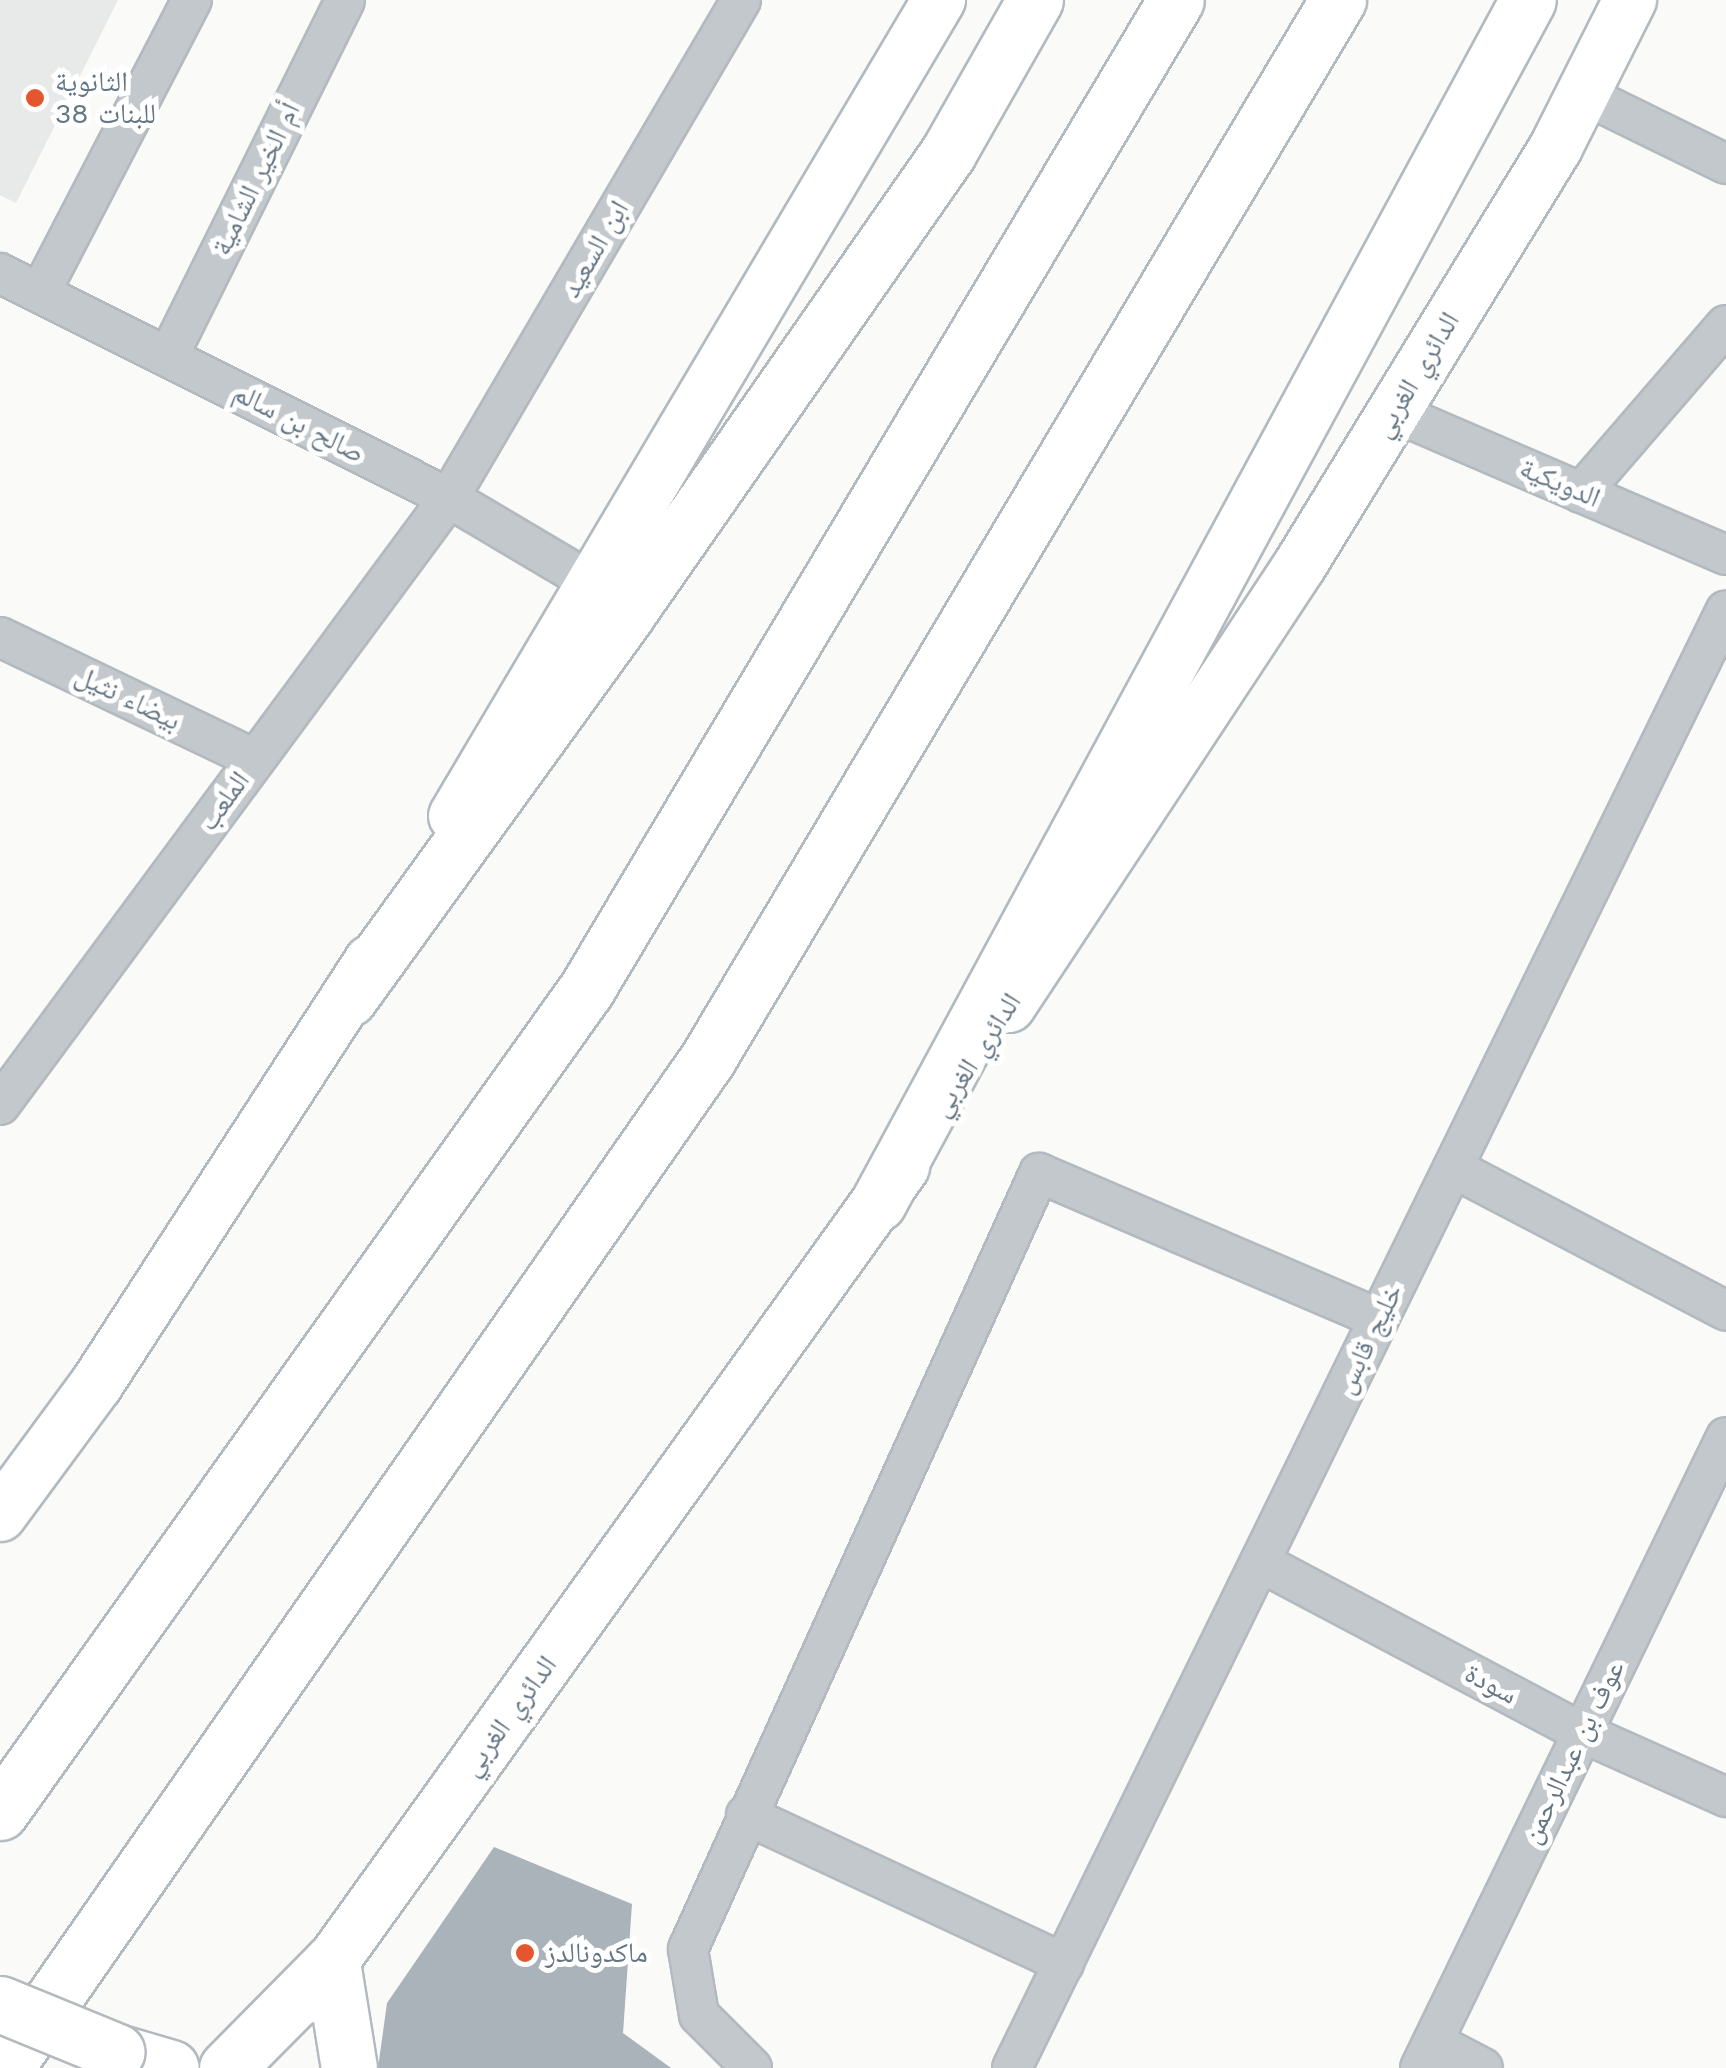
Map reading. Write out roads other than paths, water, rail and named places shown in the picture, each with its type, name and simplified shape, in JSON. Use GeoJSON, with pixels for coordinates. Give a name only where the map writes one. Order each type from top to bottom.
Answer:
{"type":"FeatureCollection","features":[{"type":"Feature","properties":{"kind":"main road"},"geometry":{"type":"LineString","coordinates":[[349,998],[939,0]]}},
{"type":"Feature","properties":{"kind":"main road"},"geometry":{"type":"LineString","coordinates":[[0,1516],[96,1385],[349,998],[637,599],[948,153],[1034,0]]}},
{"type":"Feature","properties":{"kind":"main road"},"geometry":{"type":"LineString","coordinates":[[0,1812],[586,990],[1176,0]]}},
{"type":"Feature","properties":{"kind":"main road"},"geometry":{"type":"LineString","coordinates":[[5,2068],[707,1060],[1338,0]]}},
{"type":"Feature","properties":{"kind":"main road"},"geometry":{"type":"LineString","coordinates":[[878,1203],[1528,0]]}},
{"type":"Feature","properties":{"kind":"main road","name":"الدائري الغربي"},"geometry":{"type":"LineString","coordinates":[[257,2068],[878,1203],[1300,565],[1556,147],[1630,0]]}},
{"type":"Feature","properties":{"kind":"main road"},"geometry":{"type":"LineString","coordinates":[[227,2068],[332,1962]]}},
{"type":"Feature","properties":{"kind":"main road"},"geometry":{"type":"LineString","coordinates":[[332,1962],[349,2068]]}},
{"type":"Feature","properties":{"kind":"main road"},"geometry":{"type":"LineString","coordinates":[[0,2004],[118,2052],[171,2068]]}},
{"type":"Feature","properties":{"kind":"street"},"geometry":{"type":"LineString","coordinates":[[40,293],[192,0]]}},
{"type":"Feature","properties":{"kind":"street","name":"أم الخير الشامية"},"geometry":{"type":"LineString","coordinates":[[168,357],[345,0]]}},
{"type":"Feature","properties":{"kind":"street","name":"ابن السعيد"},"geometry":{"type":"LineString","coordinates":[[449,498],[742,0]]}},
{"type":"Feature","properties":{"kind":"street"},"geometry":{"type":"LineString","coordinates":[[1583,94],[1726,164]]}},
{"type":"Feature","properties":{"kind":"street","name":"صالح بن سالم"},"geometry":{"type":"LineString","coordinates":[[0,273],[449,498],[592,582]]}},
{"type":"Feature","properties":{"kind":"street"},"geometry":{"type":"LineString","coordinates":[[1581,492],[1726,324]]}},
{"type":"Feature","properties":{"kind":"street","name":"الدويكية"},"geometry":{"type":"LineString","coordinates":[[1394,412],[1726,555]]}},
{"type":"Feature","properties":{"kind":"street","name":"الملعب"},"geometry":{"type":"LineString","coordinates":[[0,1105],[449,498]]}},
{"type":"Feature","properties":{"kind":"street","name":"خليج قابس"},"geometry":{"type":"LineString","coordinates":[[1012,2068],[1726,610]]}},
{"type":"Feature","properties":{"kind":"street","name":"بيضاء نثيل"},"geometry":{"type":"LineString","coordinates":[[0,637],[256,760]]}},
{"type":"Feature","properties":{"kind":"street"},"geometry":{"type":"LineString","coordinates":[[1453,1168],[1726,1311]]}},
{"type":"Feature","properties":{"kind":"street"},"geometry":{"type":"LineString","coordinates":[[752,2068],[699,2015],[688,1950],[1039,1173],[1379,1319]]}},
{"type":"Feature","properties":{"kind":"street","name":"عوف بن عبدالرحمن"},"geometry":{"type":"LineString","coordinates":[[1426,2055],[1726,1437]]}},
{"type":"Feature","properties":{"kind":"street","name":"سودة"},"geometry":{"type":"LineString","coordinates":[[1260,1562],[1582,1733],[1726,1798]]}},
{"type":"Feature","properties":{"kind":"street"},"geometry":{"type":"LineString","coordinates":[[746,1815],[1064,1963]]}},
{"type":"Feature","properties":{"kind":"street"},"geometry":{"type":"LineString","coordinates":[[1426,2055],[1483,2068]]}},
{"type":"Feature","properties":{"kind":"place","name":"الثانوية 38 للبنات"},"geometry":{"type":"Point","coordinates":[35,98]}},
{"type":"Feature","properties":{"kind":"place","name":"ماكدونالدز"},"geometry":{"type":"Point","coordinates":[525,1953]}}]}
